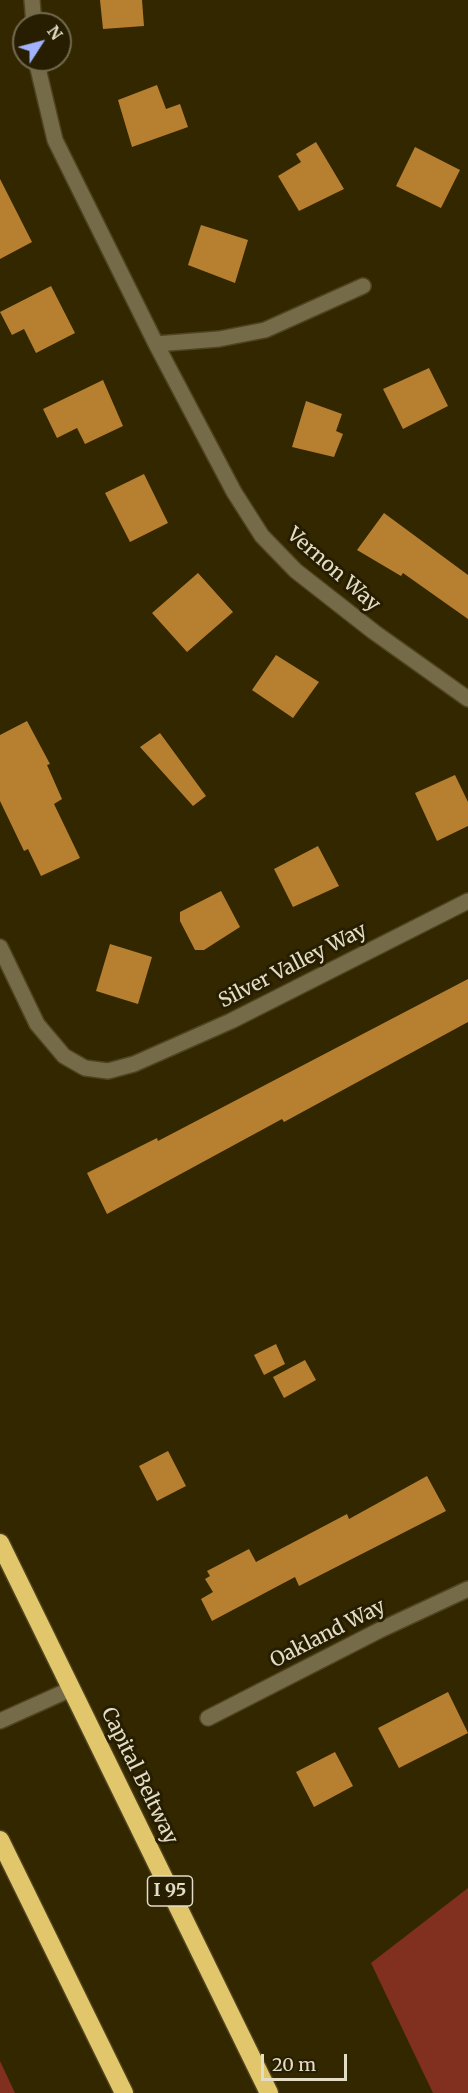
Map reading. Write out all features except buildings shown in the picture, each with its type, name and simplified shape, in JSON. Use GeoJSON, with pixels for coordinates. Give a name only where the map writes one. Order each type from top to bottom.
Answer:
{"type":"FeatureCollection","features":[{"type":"Feature","properties":{"kind":"highway","name":"Capital Beltway"},"geometry":{"type":"LineString","coordinates":[[0,1543],[269,2093]]}},
{"type":"Feature","properties":{"kind":"highway"},"geometry":{"type":"LineString","coordinates":[[0,1840],[124,2093]]}},
{"type":"Feature","properties":{"kind":"street","name":"Vernon Way"},"geometry":{"type":"LineString","coordinates":[[39,72],[55,140],[156,344],[234,492],[262,536],[296,571],[374,632],[468,699]]}},
{"type":"Feature","properties":{"kind":"street"},"geometry":{"type":"LineString","coordinates":[[156,344],[219,339],[265,330],[363,286]]}},
{"type":"Feature","properties":{"kind":"street","name":"Silver Valley Way"},"geometry":{"type":"LineString","coordinates":[[0,947],[37,1024],[64,1056],[86,1068],[108,1071],[134,1064],[231,1021],[468,901]]}},
{"type":"Feature","properties":{"kind":"street","name":"Oakland Way"},"geometry":{"type":"LineString","coordinates":[[208,1718],[380,1630],[468,1589]]}},
{"type":"Feature","properties":{"kind":"street"},"geometry":{"type":"LineString","coordinates":[[0,1721],[71,1689]]}},
{"type":"Feature","properties":{"kind":"shaded area"},"geometry":{"type":"Polygon","coordinates":[[[468,1888],[468,2093],[433,2093],[371,1963],[468,1888]]]}},
{"type":"Feature","properties":{"kind":"shaded area"},"geometry":{"type":"Polygon","coordinates":[[[0,2061],[15,2093],[0,2093],[0,2061]]]}}]}
